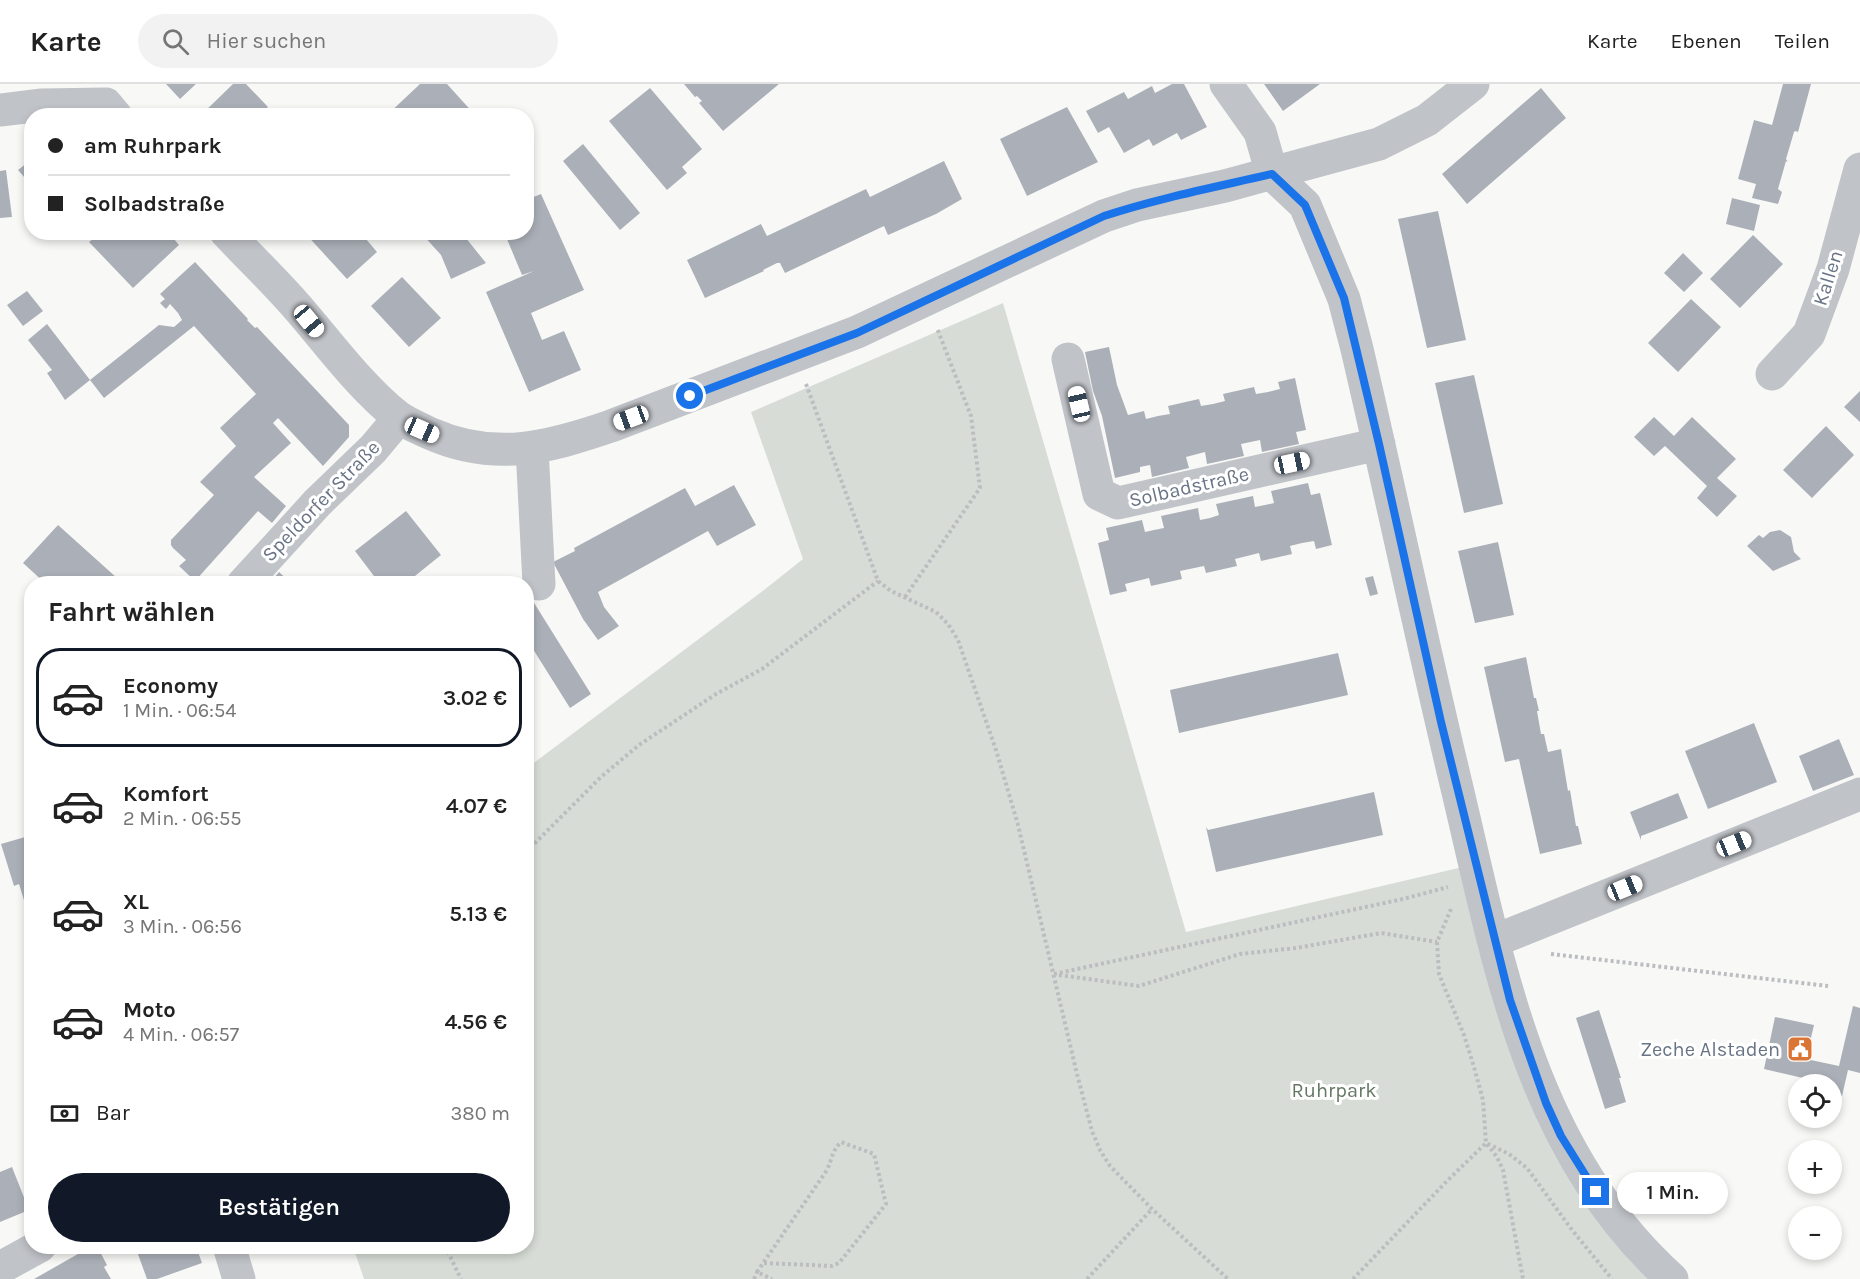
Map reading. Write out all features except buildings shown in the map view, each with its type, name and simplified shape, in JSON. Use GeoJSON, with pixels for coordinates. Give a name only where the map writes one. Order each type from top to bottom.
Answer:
{"type":"FeatureCollection","features":[{"type":"Feature","properties":{"kind":"street"},"geometry":{"type":"LineString","coordinates":[[1226,84],[1260,132],[1272,174],[1305,205],[1344,298],[1358,349],[1441,722],[1494,941],[1510,1000],[1546,1103],[1579,1167],[1612,1214],[1635,1242],[1672,1279]]}},
{"type":"Feature","properties":{"kind":"street"},"geometry":{"type":"LineString","coordinates":[[234,240],[297,307],[382,404],[399,418],[441,438],[470,447],[488,450],[532,448],[600,429],[857,333],[1104,216],[1137,205],[1225,186],[1379,144],[1404,133],[1445,107],[1473,84]]}},
{"type":"Feature","properties":{"kind":"street"},"geometry":{"type":"LineString","coordinates":[[0,110],[110,101]]}},
{"type":"Feature","properties":{"kind":"street","name":"Kallen"},"geometry":{"type":"LineString","coordinates":[[1772,374],[1809,334],[1833,269],[1860,169]]}},
{"type":"Feature","properties":{"kind":"street","name":"Solbadstraße"},"geometry":{"type":"LineString","coordinates":[[1068,359],[1099,494],[1119,502],[1379,444]]}},
{"type":"Feature","properties":{"kind":"street","name":"Speldorfer Straße"},"geometry":{"type":"LineString","coordinates":[[250,576],[317,503],[373,449],[399,418]]}},
{"type":"Feature","properties":{"kind":"street"},"geometry":{"type":"LineString","coordinates":[[532,448],[539,584]]}},
{"type":"Feature","properties":{"kind":"street"},"geometry":{"type":"LineString","coordinates":[[1494,941],[1860,794]]}},
{"type":"Feature","properties":{"kind":"street"},"geometry":{"type":"LineString","coordinates":[[0,1268],[25,1254]]}},
{"type":"Feature","properties":{"kind":"street"},"geometry":{"type":"LineString","coordinates":[[231,1254],[239,1279]]}},
{"type":"Feature","properties":{"kind":"path"},"geometry":{"type":"LineString","coordinates":[[905,597],[980,488],[971,416],[926,301]]}},
{"type":"Feature","properties":{"kind":"path"},"geometry":{"type":"LineString","coordinates":[[795,355],[878,581],[891,591],[936,612],[948,624],[958,640],[996,750],[1018,825],[1092,1131],[1100,1150],[1110,1166],[1152,1209],[1228,1279]]}},
{"type":"Feature","properties":{"kind":"path"},"geometry":{"type":"LineString","coordinates":[[534,844],[579,798],[639,745],[716,694],[762,669],[878,581]]}},
{"type":"Feature","properties":{"kind":"path"},"geometry":{"type":"LineString","coordinates":[[1054,974],[1447,889],[1452,880],[1476,867]]}},
{"type":"Feature","properties":{"kind":"path"},"geometry":{"type":"LineString","coordinates":[[1447,889],[1450,896]]}},
{"type":"Feature","properties":{"kind":"path"},"geometry":{"type":"LineString","coordinates":[[1453,904],[1437,942],[1439,974],[1464,1035],[1483,1100],[1486,1143],[1497,1157],[1503,1170],[1523,1279]]}},
{"type":"Feature","properties":{"kind":"path"},"geometry":{"type":"LineString","coordinates":[[1054,974],[1138,986],[1240,954],[1296,948],[1381,933],[1437,942]]}},
{"type":"Feature","properties":{"kind":"path"},"geometry":{"type":"LineString","coordinates":[[1544,953],[1828,987]]}},
{"type":"Feature","properties":{"kind":"path"},"geometry":{"type":"LineString","coordinates":[[754,1279],[757,1272],[801,1206],[827,1170],[837,1146],[841,1142],[874,1154],[886,1204],[839,1263],[832,1266],[764,1263]]}},
{"type":"Feature","properties":{"kind":"path"},"geometry":{"type":"LineString","coordinates":[[1353,1279],[1486,1143]]}},
{"type":"Feature","properties":{"kind":"path"},"geometry":{"type":"LineString","coordinates":[[1486,1143],[1509,1154],[1527,1168],[1572,1230],[1612,1279]]}},
{"type":"Feature","properties":{"kind":"path"},"geometry":{"type":"LineString","coordinates":[[1087,1279],[1152,1209]]}},
{"type":"Feature","properties":{"kind":"path"},"geometry":{"type":"LineString","coordinates":[[449,1254],[461,1279]]}},
{"type":"Feature","properties":{"kind":"path"},"geometry":{"type":"LineString","coordinates":[[757,1272],[771,1279]]}},
{"type":"Feature","properties":{"kind":"green space","name":"Ruhrpark"},"geometry":{"type":"Polygon","coordinates":[[[1003,303],[1186,932],[1467,866],[1523,1061],[1673,1279],[364,1279],[355,1254],[534,1254],[534,763],[803,559],[751,412],[1003,303]]]}},
{"type":"Feature","properties":{"kind":"place","name":"Zeche Alstaden"},"geometry":{"type":"Point","coordinates":[1800,1049]}},
{"type":"Feature","properties":{"kind":"route"},"geometry":{"type":"LineString","coordinates":[[690,396],[857,333],[1104,216],[1137,205],[1272,174],[1305,205],[1344,298],[1358,349],[1441,722],[1510,1000],[1546,1103],[1561,1136],[1596,1192]]}}]}
